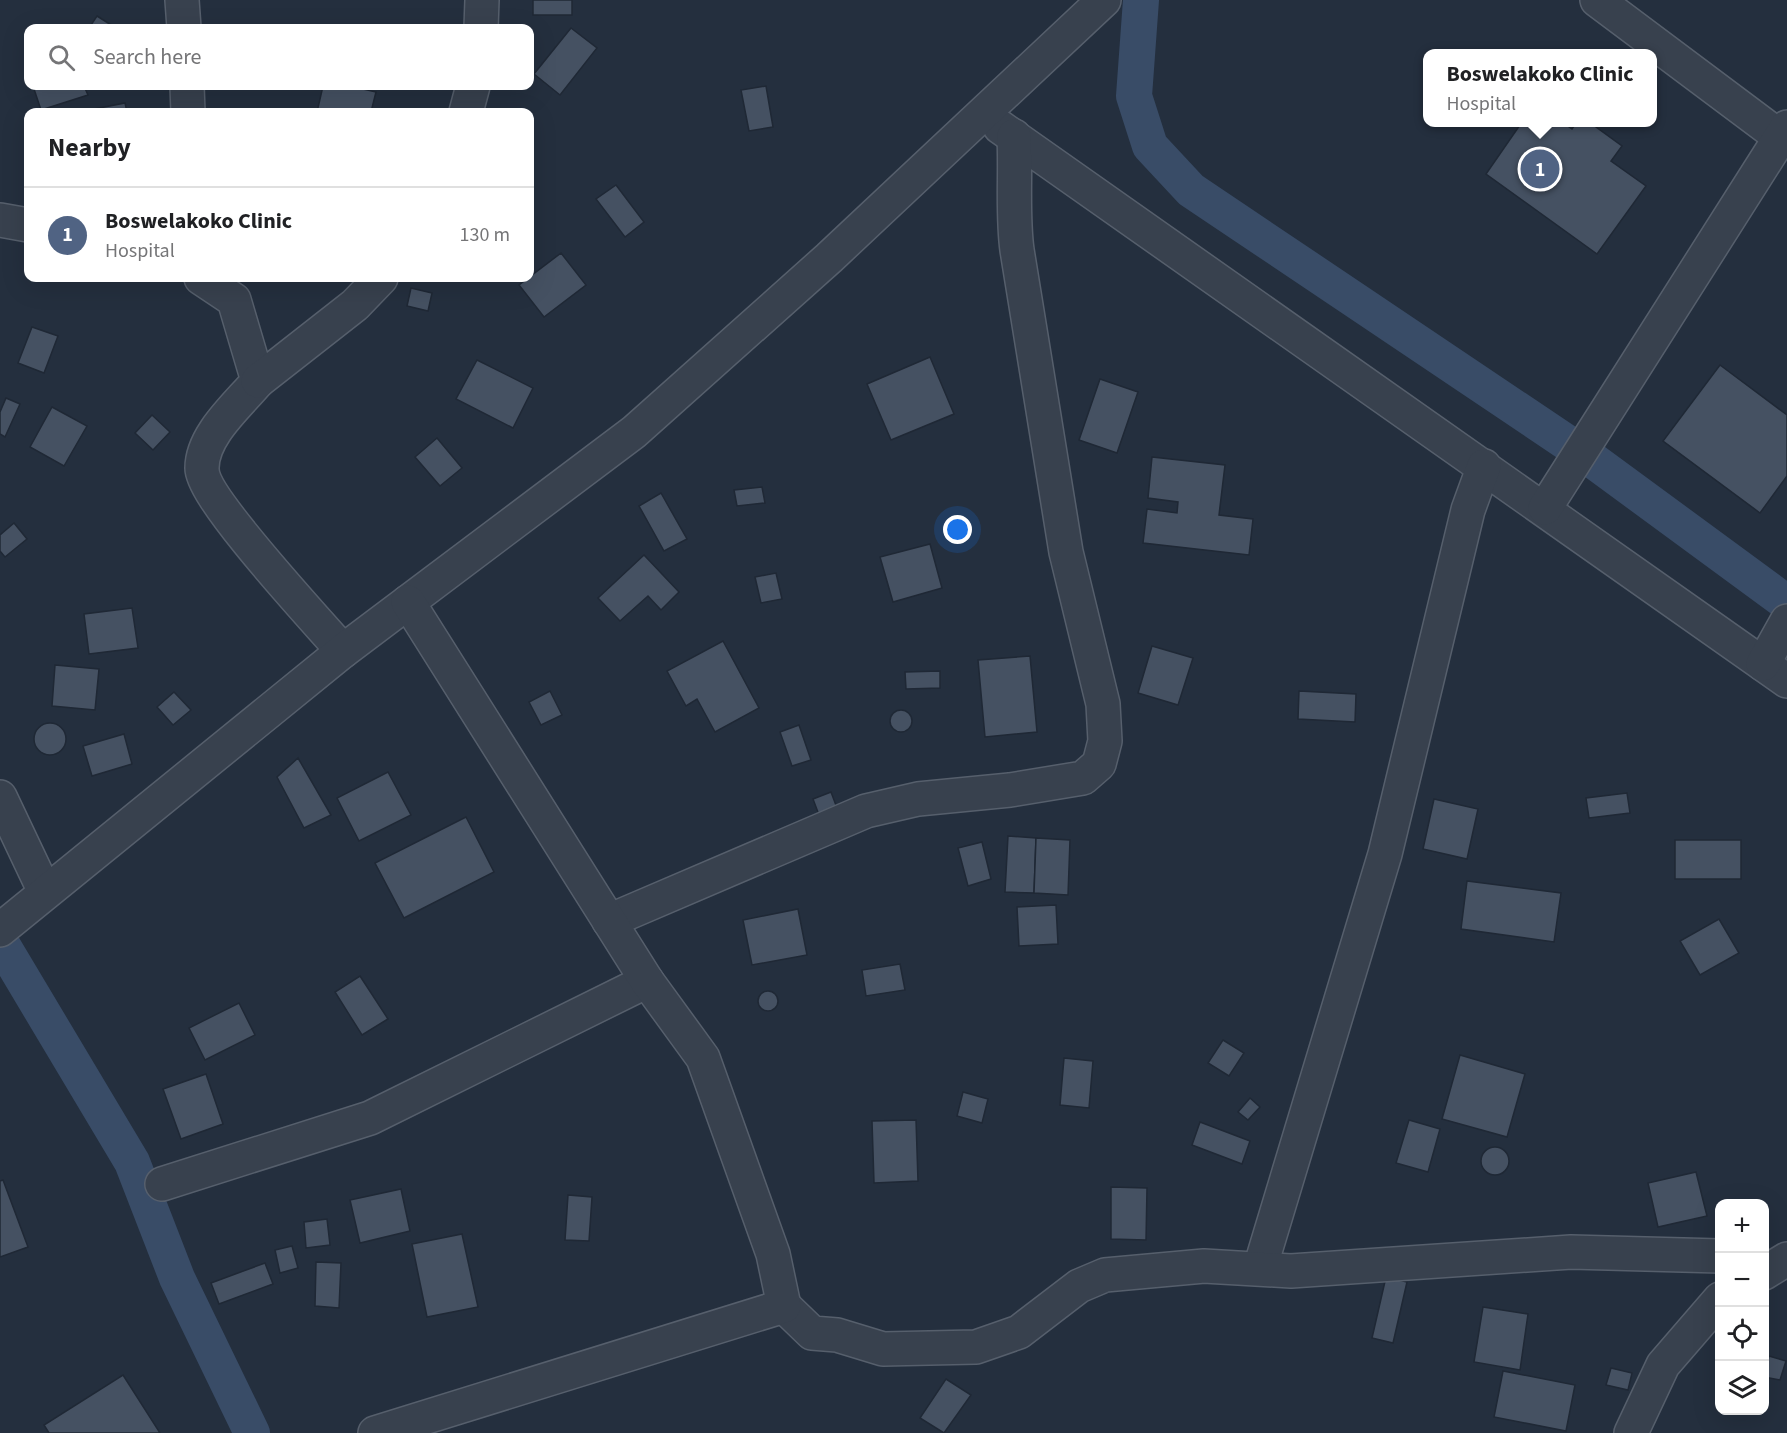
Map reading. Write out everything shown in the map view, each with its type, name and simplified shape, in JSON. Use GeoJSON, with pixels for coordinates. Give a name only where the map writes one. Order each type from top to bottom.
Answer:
{"type":"FeatureCollection","features":[{"type":"Feature","properties":{"kind":"street"},"geometry":{"type":"LineString","coordinates":[[182,0],[184,24]]}},
{"type":"Feature","properties":{"kind":"street"},"geometry":{"type":"LineString","coordinates":[[481,24],[482,0]]}},
{"type":"Feature","properties":{"kind":"street"},"geometry":{"type":"LineString","coordinates":[[3,927],[343,651],[634,432],[984,116],[1104,0]]}},
{"type":"Feature","properties":{"kind":"street"},"geometry":{"type":"LineString","coordinates":[[1545,508],[1783,132],[1597,0]]}},
{"type":"Feature","properties":{"kind":"street"},"geometry":{"type":"LineString","coordinates":[[187,90],[188,108]]}},
{"type":"Feature","properties":{"kind":"street"},"geometry":{"type":"LineString","coordinates":[[467,108],[472,90]]}},
{"type":"Feature","properties":{"kind":"street"},"geometry":{"type":"LineString","coordinates":[[984,116],[1545,508],[1775,673],[1787,621]]}},
{"type":"Feature","properties":{"kind":"street"},"geometry":{"type":"LineString","coordinates":[[609,921],[866,811],[918,800],[1011,790],[1083,778],[1099,764],[1105,741],[1103,704],[1066,552],[1021,274],[1014,223],[1016,186],[1014,136]]}},
{"type":"Feature","properties":{"kind":"street"},"geometry":{"type":"LineString","coordinates":[[0,220],[24,224]]}},
{"type":"Feature","properties":{"kind":"street"},"geometry":{"type":"LineString","coordinates":[[212,282],[234,300],[258,381]]}},
{"type":"Feature","properties":{"kind":"street"},"geometry":{"type":"LineString","coordinates":[[343,651],[218,503],[201,469],[207,442],[258,381],[355,305],[377,282]]}},
{"type":"Feature","properties":{"kind":"street"},"geometry":{"type":"LineString","coordinates":[[1260,1268],[1386,854],[1468,510],[1484,466]]}},
{"type":"Feature","properties":{"kind":"street"},"geometry":{"type":"LineString","coordinates":[[408,602],[647,981],[703,1058],[773,1254],[784,1306],[812,1333],[837,1335],[883,1349],[976,1347],[1019,1332],[1079,1286],[1105,1275],[1204,1266],[1291,1271],[1571,1252],[1715,1256]]}},
{"type":"Feature","properties":{"kind":"street"},"geometry":{"type":"LineString","coordinates":[[0,797],[45,892]]}},
{"type":"Feature","properties":{"kind":"street"},"geometry":{"type":"LineString","coordinates":[[162,1184],[370,1118],[647,981]]}},
{"type":"Feature","properties":{"kind":"street"},"geometry":{"type":"LineString","coordinates":[[1631,1433],[1663,1365],[1715,1304]]}},
{"type":"Feature","properties":{"kind":"street"},"geometry":{"type":"LineString","coordinates":[[375,1433],[784,1306]]}},
{"type":"Feature","properties":{"kind":"building"},"geometry":{"type":"Polygon","coordinates":[[[533,0],[572,0],[572,15],[533,15],[533,0]]]}},
{"type":"Feature","properties":{"kind":"building"},"geometry":{"type":"Polygon","coordinates":[[[97,16],[110,24],[92,24],[97,16]]]}},
{"type":"Feature","properties":{"kind":"building"},"geometry":{"type":"Polygon","coordinates":[[[571,28],[597,48],[560,95],[534,74],[571,28]]]}},
{"type":"Feature","properties":{"kind":"building"},"geometry":{"type":"Polygon","coordinates":[[[766,86],[773,127],[749,131],[741,90],[766,86]]]}},
{"type":"Feature","properties":{"kind":"building"},"geometry":{"type":"Polygon","coordinates":[[[34,90],[86,90],[88,95],[47,108],[40,108],[34,90]]]}},
{"type":"Feature","properties":{"kind":"building"},"geometry":{"type":"Polygon","coordinates":[[[322,90],[376,92],[372,108],[318,108],[322,90]]]}},
{"type":"Feature","properties":{"kind":"building"},"geometry":{"type":"Polygon","coordinates":[[[125,103],[126,108],[99,108],[125,103]]]}},
{"type":"Feature","properties":{"kind":"building"},"geometry":{"type":"Polygon","coordinates":[[[1519,127],[1569,127],[1572,129],[1573,127],[1596,127],[1622,146],[1611,161],[1646,186],[1597,254],[1486,174],[1519,127]]]}},
{"type":"Feature","properties":{"kind":"building"},"geometry":{"type":"Polygon","coordinates":[[[616,185],[644,222],[625,237],[596,199],[616,185]]]}},
{"type":"Feature","properties":{"kind":"building"},"geometry":{"type":"Polygon","coordinates":[[[561,253],[586,285],[544,317],[519,285],[523,282],[534,282],[534,274],[561,253]]]}},
{"type":"Feature","properties":{"kind":"building"},"geometry":{"type":"Polygon","coordinates":[[[411,288],[432,293],[428,311],[407,306],[411,288]]]}},
{"type":"Feature","properties":{"kind":"building"},"geometry":{"type":"Polygon","coordinates":[[[32,327],[58,336],[44,373],[18,363],[32,327]]]}},
{"type":"Feature","properties":{"kind":"building"},"geometry":{"type":"Polygon","coordinates":[[[930,357],[954,414],[891,440],[867,384],[930,357]]]}},
{"type":"Feature","properties":{"kind":"building"},"geometry":{"type":"Polygon","coordinates":[[[477,360],[533,388],[513,428],[456,399],[477,360]]]}},
{"type":"Feature","properties":{"kind":"building"},"geometry":{"type":"Polygon","coordinates":[[[1720,365],[1787,415],[1787,476],[1760,513],[1663,441],[1720,365]]]}},
{"type":"Feature","properties":{"kind":"building"},"geometry":{"type":"Polygon","coordinates":[[[1100,379],[1138,392],[1117,453],[1079,440],[1100,379]]]}},
{"type":"Feature","properties":{"kind":"building"},"geometry":{"type":"Polygon","coordinates":[[[6,398],[20,404],[5,437],[0,434],[0,412],[6,398]]]}},
{"type":"Feature","properties":{"kind":"building"},"geometry":{"type":"Polygon","coordinates":[[[52,407],[87,426],[64,466],[30,447],[52,407]]]}},
{"type":"Feature","properties":{"kind":"building"},"geometry":{"type":"Polygon","coordinates":[[[152,415],[170,432],[153,450],[135,433],[152,415]]]}},
{"type":"Feature","properties":{"kind":"building"},"geometry":{"type":"Polygon","coordinates":[[[437,438],[462,468],[440,486],[415,457],[437,438]]]}},
{"type":"Feature","properties":{"kind":"building"},"geometry":{"type":"Polygon","coordinates":[[[1152,457],[1225,465],[1219,515],[1253,519],[1249,555],[1143,543],[1147,509],[1177,513],[1178,502],[1148,498],[1152,457]]]}},
{"type":"Feature","properties":{"kind":"building"},"geometry":{"type":"Polygon","coordinates":[[[762,487],[765,503],[737,506],[734,490],[762,487]]]}},
{"type":"Feature","properties":{"kind":"building"},"geometry":{"type":"Polygon","coordinates":[[[661,493],[687,539],[664,551],[639,506],[661,493]]]}},
{"type":"Feature","properties":{"kind":"building"},"geometry":{"type":"Polygon","coordinates":[[[14,523],[27,539],[5,557],[0,551],[0,535],[14,523]]]}},
{"type":"Feature","properties":{"kind":"building"},"geometry":{"type":"Polygon","coordinates":[[[930,544],[942,588],[893,602],[880,557],[930,544]]]}},
{"type":"Feature","properties":{"kind":"building"},"geometry":{"type":"Polygon","coordinates":[[[644,555],[679,592],[661,610],[648,596],[620,621],[598,598],[644,555]]]}},
{"type":"Feature","properties":{"kind":"building"},"geometry":{"type":"Polygon","coordinates":[[[776,573],[782,599],[761,603],[755,577],[776,573]]]}},
{"type":"Feature","properties":{"kind":"building"},"geometry":{"type":"Polygon","coordinates":[[[132,608],[138,648],[89,654],[84,614],[132,608]]]}},
{"type":"Feature","properties":{"kind":"building"},"geometry":{"type":"Polygon","coordinates":[[[723,641],[759,708],[715,732],[697,699],[686,706],[667,671],[723,641]]]}},
{"type":"Feature","properties":{"kind":"building"},"geometry":{"type":"Polygon","coordinates":[[[1152,646],[1193,658],[1178,705],[1138,693],[1152,646]]]}},
{"type":"Feature","properties":{"kind":"building"},"geometry":{"type":"Polygon","coordinates":[[[1030,656],[1037,732],[985,737],[978,660],[1030,656]]]}},
{"type":"Feature","properties":{"kind":"building"},"geometry":{"type":"Polygon","coordinates":[[[55,665],[99,669],[95,710],[52,706],[55,665]]]}},
{"type":"Feature","properties":{"kind":"building"},"geometry":{"type":"Polygon","coordinates":[[[940,671],[940,688],[906,689],[905,672],[940,671]]]}},
{"type":"Feature","properties":{"kind":"building"},"geometry":{"type":"Polygon","coordinates":[[[550,691],[562,715],[541,725],[529,702],[550,691]]]}},
{"type":"Feature","properties":{"kind":"building"},"geometry":{"type":"Polygon","coordinates":[[[1299,691],[1356,694],[1355,722],[1298,719],[1299,691]]]}},
{"type":"Feature","properties":{"kind":"building"},"geometry":{"type":"Polygon","coordinates":[[[174,692],[191,710],[173,725],[157,707],[174,692]]]}},
{"type":"Feature","properties":{"kind":"building"},"geometry":{"type":"Polygon","coordinates":[[[901,710],[909,713],[912,721],[909,729],[901,732],[893,729],[890,721],[893,713],[901,710]]]}},
{"type":"Feature","properties":{"kind":"building"},"geometry":{"type":"Polygon","coordinates":[[[50,723],[61,728],[66,739],[61,750],[50,755],[39,750],[34,739],[39,728],[50,723]]]}},
{"type":"Feature","properties":{"kind":"building"},"geometry":{"type":"Polygon","coordinates":[[[799,725],[811,760],[792,766],[780,732],[799,725]]]}},
{"type":"Feature","properties":{"kind":"building"},"geometry":{"type":"Polygon","coordinates":[[[124,734],[132,764],[92,776],[83,746],[124,734]]]}},
{"type":"Feature","properties":{"kind":"building"},"geometry":{"type":"Polygon","coordinates":[[[298,758],[331,815],[304,828],[277,777],[298,758]]]}},
{"type":"Feature","properties":{"kind":"building"},"geometry":{"type":"Polygon","coordinates":[[[388,772],[411,815],[359,841],[337,798],[388,772]]]}},
{"type":"Feature","properties":{"kind":"building"},"geometry":{"type":"Polygon","coordinates":[[[831,792],[837,808],[819,815],[813,799],[831,792]]]}},
{"type":"Feature","properties":{"kind":"building"},"geometry":{"type":"Polygon","coordinates":[[[1627,793],[1630,813],[1589,818],[1586,798],[1627,793]]]}},
{"type":"Feature","properties":{"kind":"building"},"geometry":{"type":"Polygon","coordinates":[[[1434,799],[1478,809],[1467,859],[1423,849],[1434,799]]]}},
{"type":"Feature","properties":{"kind":"building"},"geometry":{"type":"Polygon","coordinates":[[[466,817],[494,872],[404,918],[375,863],[466,817]]]}},
{"type":"Feature","properties":{"kind":"building"},"geometry":{"type":"Polygon","coordinates":[[[1008,836],[1036,838],[1034,893],[1005,892],[1008,836]]]}},
{"type":"Feature","properties":{"kind":"building"},"geometry":{"type":"Polygon","coordinates":[[[1036,838],[1070,840],[1068,895],[1034,893],[1036,838]]]}},
{"type":"Feature","properties":{"kind":"building"},"geometry":{"type":"Polygon","coordinates":[[[1675,840],[1741,840],[1741,879],[1675,879],[1675,840]]]}},
{"type":"Feature","properties":{"kind":"building"},"geometry":{"type":"Polygon","coordinates":[[[982,842],[991,879],[968,886],[958,848],[982,842]]]}},
{"type":"Feature","properties":{"kind":"building"},"geometry":{"type":"Polygon","coordinates":[[[1467,881],[1561,893],[1554,942],[1461,929],[1467,881]]]}},
{"type":"Feature","properties":{"kind":"building"},"geometry":{"type":"Polygon","coordinates":[[[1056,905],[1058,944],[1019,946],[1017,907],[1056,905]]]}},
{"type":"Feature","properties":{"kind":"building"},"geometry":{"type":"Polygon","coordinates":[[[798,909],[807,955],[752,965],[743,920],[798,909]]]}},
{"type":"Feature","properties":{"kind":"building"},"geometry":{"type":"Polygon","coordinates":[[[1719,919],[1739,953],[1700,975],[1680,941],[1719,919]]]}},
{"type":"Feature","properties":{"kind":"building"},"geometry":{"type":"Polygon","coordinates":[[[900,964],[905,990],[866,996],[862,970],[900,964]]]}},
{"type":"Feature","properties":{"kind":"building"},"geometry":{"type":"Polygon","coordinates":[[[360,976],[388,1019],[362,1035],[335,992],[360,976]]]}},
{"type":"Feature","properties":{"kind":"building"},"geometry":{"type":"Polygon","coordinates":[[[768,991],[775,994],[778,1001],[775,1008],[768,1011],[761,1008],[758,1001],[761,994],[768,991]]]}},
{"type":"Feature","properties":{"kind":"building"},"geometry":{"type":"Polygon","coordinates":[[[239,1003],[255,1035],[205,1060],[189,1028],[239,1003]]]}},
{"type":"Feature","properties":{"kind":"building"},"geometry":{"type":"Polygon","coordinates":[[[1223,1040],[1244,1053],[1229,1076],[1208,1063],[1223,1040]]]}},
{"type":"Feature","properties":{"kind":"building"},"geometry":{"type":"Polygon","coordinates":[[[1460,1055],[1525,1074],[1507,1137],[1442,1119],[1460,1055]]]}},
{"type":"Feature","properties":{"kind":"building"},"geometry":{"type":"Polygon","coordinates":[[[1064,1058],[1093,1061],[1089,1108],[1060,1105],[1064,1058]]]}},
{"type":"Feature","properties":{"kind":"building"},"geometry":{"type":"Polygon","coordinates":[[[206,1074],[223,1124],[181,1139],[163,1089],[206,1074]]]}},
{"type":"Feature","properties":{"kind":"building"},"geometry":{"type":"Polygon","coordinates":[[[963,1092],[988,1099],[982,1123],[957,1116],[963,1092]]]}},
{"type":"Feature","properties":{"kind":"building"},"geometry":{"type":"Polygon","coordinates":[[[1250,1098],[1260,1107],[1248,1120],[1238,1112],[1250,1098]]]}},
{"type":"Feature","properties":{"kind":"building"},"geometry":{"type":"Polygon","coordinates":[[[916,1120],[918,1181],[874,1183],[872,1121],[916,1120]]]}},
{"type":"Feature","properties":{"kind":"building"},"geometry":{"type":"Polygon","coordinates":[[[1409,1120],[1440,1129],[1428,1172],[1396,1163],[1409,1120]]]}},
{"type":"Feature","properties":{"kind":"building"},"geometry":{"type":"Polygon","coordinates":[[[1200,1122],[1250,1141],[1242,1164],[1192,1145],[1200,1122]]]}},
{"type":"Feature","properties":{"kind":"building"},"geometry":{"type":"Polygon","coordinates":[[[1495,1147],[1505,1151],[1509,1161],[1505,1171],[1495,1175],[1485,1171],[1481,1161],[1485,1151],[1495,1147]]]}},
{"type":"Feature","properties":{"kind":"building"},"geometry":{"type":"Polygon","coordinates":[[[1696,1172],[1707,1216],[1658,1227],[1648,1183],[1696,1172]]]}},
{"type":"Feature","properties":{"kind":"building"},"geometry":{"type":"Polygon","coordinates":[[[3,1180],[28,1247],[0,1257],[0,1181],[3,1180]]]}},
{"type":"Feature","properties":{"kind":"building"},"geometry":{"type":"Polygon","coordinates":[[[1111,1187],[1147,1188],[1146,1240],[1111,1239],[1111,1187]]]}},
{"type":"Feature","properties":{"kind":"building"},"geometry":{"type":"Polygon","coordinates":[[[401,1189],[410,1231],[360,1243],[350,1200],[401,1189]]]}},
{"type":"Feature","properties":{"kind":"building"},"geometry":{"type":"Polygon","coordinates":[[[568,1195],[592,1197],[589,1241],[565,1240],[568,1195]]]}},
{"type":"Feature","properties":{"kind":"building"},"geometry":{"type":"Polygon","coordinates":[[[327,1219],[330,1245],[306,1248],[304,1222],[327,1219]]]}},
{"type":"Feature","properties":{"kind":"building"},"geometry":{"type":"Polygon","coordinates":[[[462,1234],[478,1307],[427,1317],[412,1244],[462,1234]]]}},
{"type":"Feature","properties":{"kind":"building"},"geometry":{"type":"Polygon","coordinates":[[[292,1246],[298,1268],[280,1273],[275,1250],[292,1246]]]}},
{"type":"Feature","properties":{"kind":"building"},"geometry":{"type":"Polygon","coordinates":[[[316,1262],[341,1263],[339,1308],[315,1306],[316,1262]]]}},
{"type":"Feature","properties":{"kind":"building"},"geometry":{"type":"Polygon","coordinates":[[[265,1263],[273,1284],[219,1304],[211,1283],[265,1263]]]}},
{"type":"Feature","properties":{"kind":"building"},"geometry":{"type":"Polygon","coordinates":[[[1386,1277],[1407,1282],[1393,1343],[1372,1338],[1386,1277]]]}},
{"type":"Feature","properties":{"kind":"building"},"geometry":{"type":"Polygon","coordinates":[[[1483,1307],[1528,1314],[1520,1370],[1474,1362],[1483,1307]]]}},
{"type":"Feature","properties":{"kind":"building"},"geometry":{"type":"Polygon","coordinates":[[[1769,1356],[1786,1361],[1780,1380],[1769,1378],[1769,1356]]]}},
{"type":"Feature","properties":{"kind":"building"},"geometry":{"type":"Polygon","coordinates":[[[1611,1368],[1632,1373],[1628,1390],[1606,1385],[1611,1368]]]}},
{"type":"Feature","properties":{"kind":"building"},"geometry":{"type":"Polygon","coordinates":[[[1503,1371],[1575,1385],[1566,1431],[1494,1417],[1503,1371]]]}},
{"type":"Feature","properties":{"kind":"building"},"geometry":{"type":"Polygon","coordinates":[[[123,1375],[160,1433],[49,1433],[44,1425],[123,1375]]]}},
{"type":"Feature","properties":{"kind":"building"},"geometry":{"type":"Polygon","coordinates":[[[946,1379],[971,1395],[944,1433],[920,1418],[946,1379]]]}},
{"type":"Feature","properties":{"kind":"waterway"},"geometry":{"type":"LineString","coordinates":[[1141,0],[1134,96],[1150,146],[1191,190],[1566,442]]}},
{"type":"Feature","properties":{"kind":"waterway"},"geometry":{"type":"LineString","coordinates":[[1591,459],[1787,603]]}},
{"type":"Feature","properties":{"kind":"waterway"},"geometry":{"type":"LineString","coordinates":[[0,941],[132,1162],[177,1278],[252,1433]]}},
{"type":"Feature","properties":{"kind":"place","name":"Boswelakoko Clinic"},"geometry":{"type":"Point","coordinates":[1540,169]}}]}
